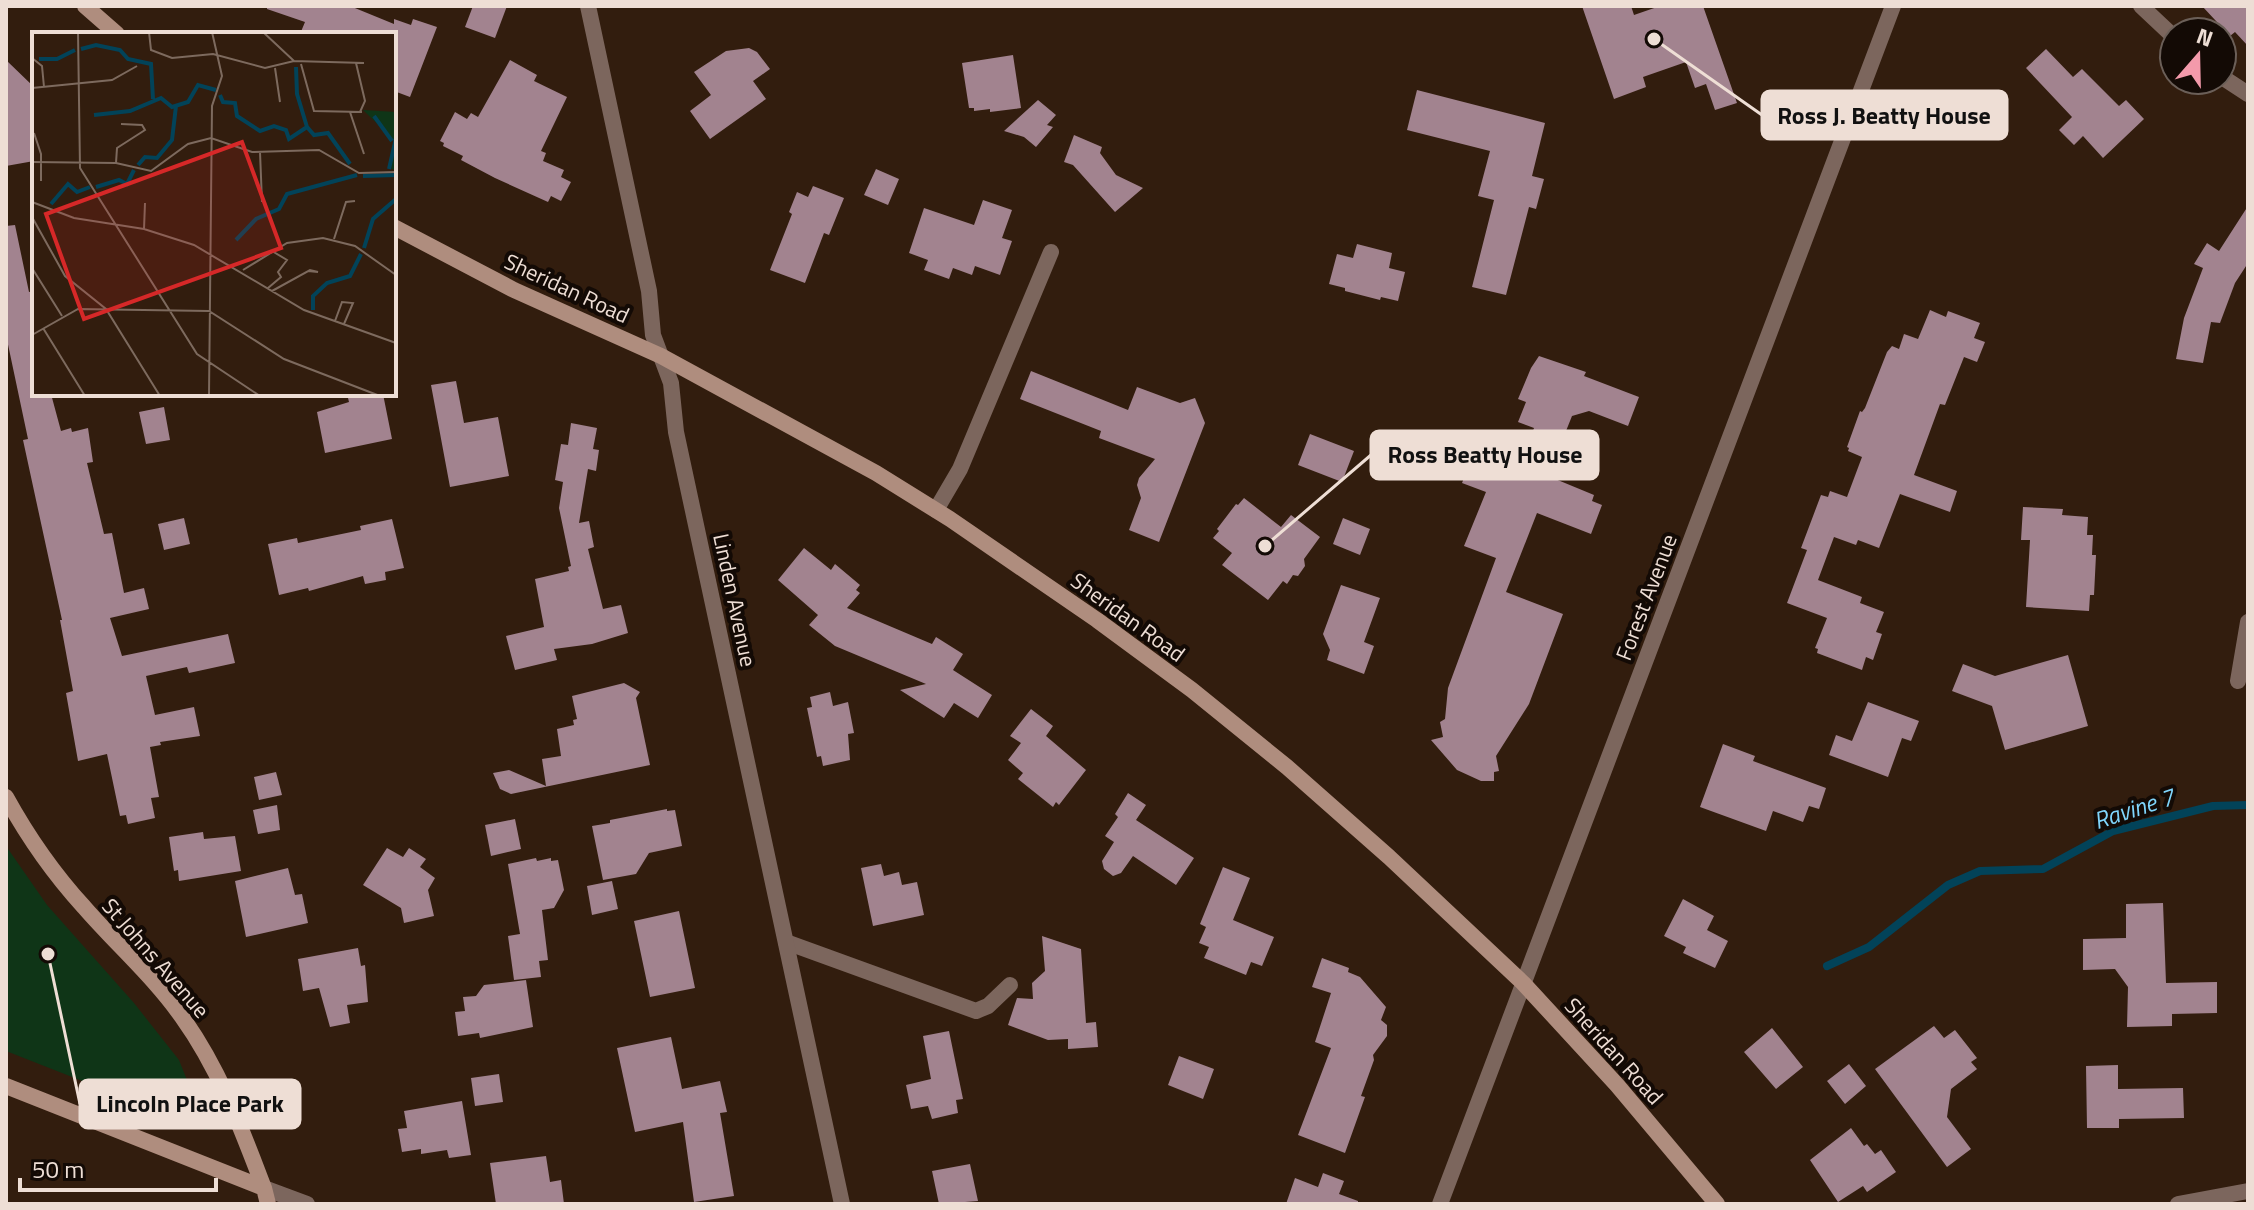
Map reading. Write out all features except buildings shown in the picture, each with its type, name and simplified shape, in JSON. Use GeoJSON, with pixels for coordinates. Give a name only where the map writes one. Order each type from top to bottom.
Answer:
{"type":"FeatureCollection","features":[{"type":"Feature","properties":{"kind":"street"},"geometry":{"type":"LineString","coordinates":[[85,6],[115,32]]}},
{"type":"Feature","properties":{"kind":"street","name":"Linden Avenue"},"geometry":{"type":"LineString","coordinates":[[588,6],[649,291],[653,335],[671,383],[676,432],[842,1204]]}},
{"type":"Feature","properties":{"kind":"street","name":"Forest Avenue"},"geometry":{"type":"LineString","coordinates":[[1440,1204],[1893,6]]}},
{"type":"Feature","properties":{"kind":"street"},"geometry":{"type":"LineString","coordinates":[[2141,6],[2158,22]]}},
{"type":"Feature","properties":{"kind":"street","name":"Sheridan Road"},"geometry":{"type":"LineString","coordinates":[[396,228],[514,290],[661,356],[876,473],[936,510],[1097,620],[1192,690],[1287,767],[1389,857],[1523,983],[1617,1085],[1717,1204]]}},
{"type":"Feature","properties":{"kind":"street"},"geometry":{"type":"LineString","coordinates":[[936,510],[960,469],[1051,252]]}},
{"type":"Feature","properties":{"kind":"street"},"geometry":{"type":"LineString","coordinates":[[2238,681],[2248,622]]}},
{"type":"Feature","properties":{"kind":"street","name":"St Johns Avenue"},"geometry":{"type":"LineString","coordinates":[[6,797],[25,832],[53,871],[181,1014],[209,1057],[229,1096],[266,1196]]}},
{"type":"Feature","properties":{"kind":"street"},"geometry":{"type":"LineString","coordinates":[[786,942],[976,1011],[988,1006],[1010,985]]}},
{"type":"Feature","properties":{"kind":"street"},"geometry":{"type":"LineString","coordinates":[[6,1086],[266,1196],[307,1204]]}},
{"type":"Feature","properties":{"kind":"street"},"geometry":{"type":"LineString","coordinates":[[2178,1204],[2248,1191]]}},
{"type":"Feature","properties":{"kind":"green space"},"geometry":{"type":"Polygon","coordinates":[[[6,846],[47,905],[134,1003],[179,1060],[207,1130],[6,1051],[6,846]]]}},
{"type":"Feature","properties":{"kind":"waterway","name":"Ravine 7"},"geometry":{"type":"LineString","coordinates":[[1827,966],[1869,947],[1948,885],[1980,871],[2043,869],[2113,831],[2213,806],[2248,805]]}},
{"type":"Feature","properties":{"kind":"place","name":"Ross J. Beatty House"},"geometry":{"type":"Point","coordinates":[1654,39]}},
{"type":"Feature","properties":{"kind":"place","name":"Ross Beatty House"},"geometry":{"type":"Point","coordinates":[1265,546]}},
{"type":"Feature","properties":{"kind":"place","name":"Lincoln Place Park"},"geometry":{"type":"Point","coordinates":[48,954]}}]}
